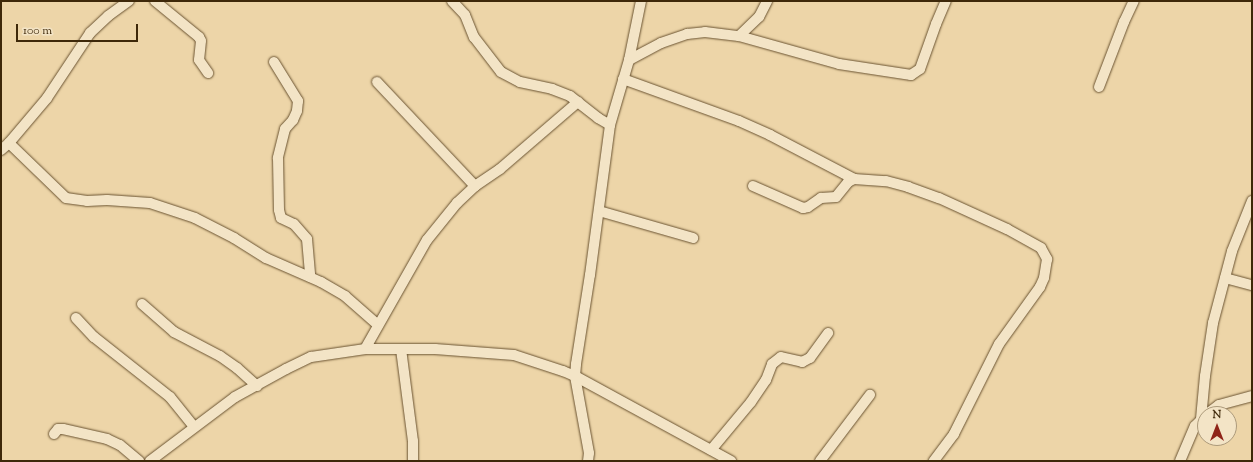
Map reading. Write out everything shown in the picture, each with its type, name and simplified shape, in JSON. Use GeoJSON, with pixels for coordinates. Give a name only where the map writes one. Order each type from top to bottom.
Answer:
{"type":"FeatureCollection","features":[{"type":"Feature","properties":{"kind":"street"},"geometry":{"type":"LineString","coordinates":[[1,150],[10,143],[47,98],[90,33],[108,16],[129,1]]}},
{"type":"Feature","properties":{"kind":"street"},"geometry":{"type":"LineString","coordinates":[[155,1],[201,41],[198,60],[208,73]]}},
{"type":"Feature","properties":{"kind":"street"},"geometry":{"type":"LineString","coordinates":[[452,1],[465,15],[474,37],[501,72],[520,82],[552,89],[578,102],[598,118],[610,125]]}},
{"type":"Feature","properties":{"kind":"street"},"geometry":{"type":"LineString","coordinates":[[588,461],[588,453],[575,376],[610,125],[629,60],[641,1]]}},
{"type":"Feature","properties":{"kind":"street"},"geometry":{"type":"LineString","coordinates":[[739,36],[759,17],[767,1]]}},
{"type":"Feature","properties":{"kind":"street"},"geometry":{"type":"LineString","coordinates":[[629,60],[661,43],[686,34],[704,32],[739,36],[839,64],[911,75],[920,69],[933,31],[946,1]]}},
{"type":"Feature","properties":{"kind":"street"},"geometry":{"type":"LineString","coordinates":[[1099,87],[1124,22],[1134,1]]}},
{"type":"Feature","properties":{"kind":"street"},"geometry":{"type":"LineString","coordinates":[[274,62],[298,101],[297,111],[292,120],[284,129],[278,158],[279,210],[281,218],[294,224],[307,239],[310,277]]}},
{"type":"Feature","properties":{"kind":"street"},"geometry":{"type":"LineString","coordinates":[[623,79],[739,122],[770,136],[854,179],[886,181],[939,198],[1026,238],[1041,248],[1047,259],[1044,278],[1040,287],[1009,329],[954,434],[934,461]]}},
{"type":"Feature","properties":{"kind":"street"},"geometry":{"type":"LineString","coordinates":[[376,82],[475,186]]}},
{"type":"Feature","properties":{"kind":"street"},"geometry":{"type":"LineString","coordinates":[[365,348],[427,240],[457,203],[475,186],[500,169],[578,102]]}},
{"type":"Feature","properties":{"kind":"street"},"geometry":{"type":"LineString","coordinates":[[10,143],[66,198],[87,201],[107,200],[150,203],[195,218],[234,238],[266,258],[310,277],[345,296],[378,325]]}},
{"type":"Feature","properties":{"kind":"street"},"geometry":{"type":"LineString","coordinates":[[753,186],[803,208],[808,207],[821,198],[836,197],[848,182],[854,179]]}},
{"type":"Feature","properties":{"kind":"street"},"geometry":{"type":"LineString","coordinates":[[1204,406],[1204,376],[1225,278],[1232,251],[1252,201]]}},
{"type":"Feature","properties":{"kind":"street"},"geometry":{"type":"LineString","coordinates":[[599,211],[693,238]]}},
{"type":"Feature","properties":{"kind":"street"},"geometry":{"type":"LineString","coordinates":[[1225,278],[1252,285]]}},
{"type":"Feature","properties":{"kind":"street"},"geometry":{"type":"LineString","coordinates":[[142,304],[174,332],[220,356],[237,368],[257,386]]}},
{"type":"Feature","properties":{"kind":"street"},"geometry":{"type":"LineString","coordinates":[[76,318],[94,337],[170,398],[194,427]]}},
{"type":"Feature","properties":{"kind":"street"},"geometry":{"type":"LineString","coordinates":[[711,450],[751,402],[766,380],[772,364],[781,357],[802,362],[810,358],[828,333]]}},
{"type":"Feature","properties":{"kind":"street"},"geometry":{"type":"LineString","coordinates":[[150,461],[235,397],[311,357],[365,348],[514,355],[575,376],[732,461]]}},
{"type":"Feature","properties":{"kind":"street"},"geometry":{"type":"LineString","coordinates":[[401,349],[413,441],[413,461]]}},
{"type":"Feature","properties":{"kind":"street"},"geometry":{"type":"LineString","coordinates":[[820,461],[870,394]]}},
{"type":"Feature","properties":{"kind":"street"},"geometry":{"type":"LineString","coordinates":[[1216,406],[1219,404],[1252,396]]}},
{"type":"Feature","properties":{"kind":"street"},"geometry":{"type":"LineString","coordinates":[[1180,461],[1197,425]]}},
{"type":"Feature","properties":{"kind":"street"},"geometry":{"type":"LineString","coordinates":[[54,434],[58,430],[63,429],[107,439],[120,445],[139,461]]}}]}
